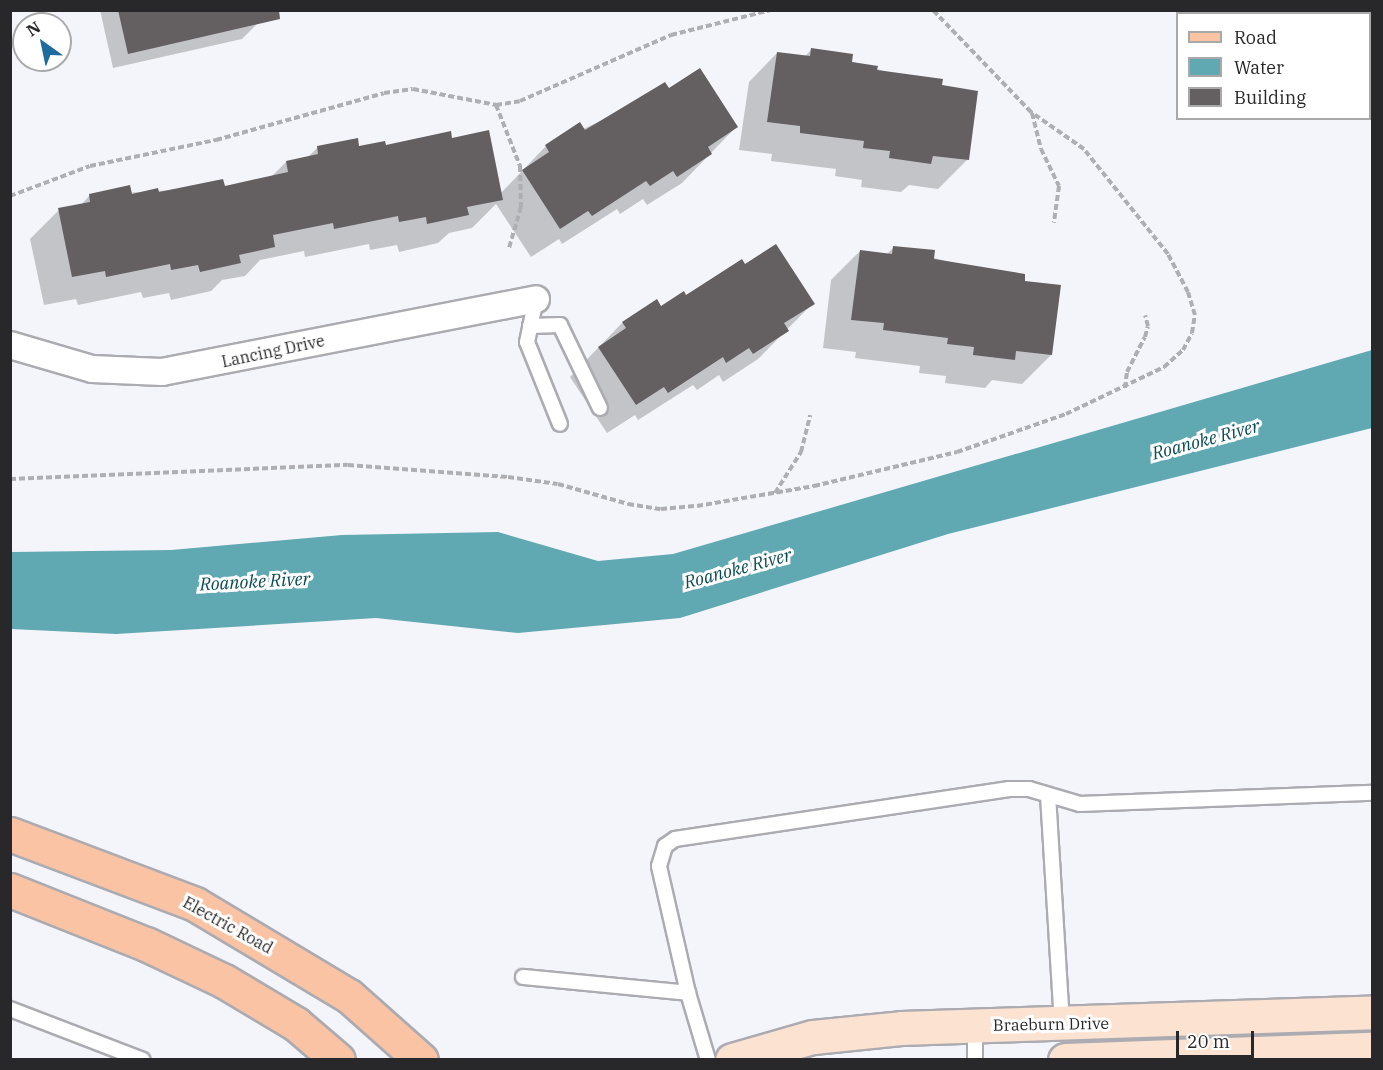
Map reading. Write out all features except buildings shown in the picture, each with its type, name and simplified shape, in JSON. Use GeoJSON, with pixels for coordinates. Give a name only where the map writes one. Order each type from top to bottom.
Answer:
{"type":"FeatureCollection","features":[{"type":"Feature","properties":{"kind":"main road","name":"Electric Road"},"geometry":{"type":"LineString","coordinates":[[10,834],[195,904],[349,996],[421,1059]]}},
{"type":"Feature","properties":{"kind":"main road"},"geometry":{"type":"LineString","coordinates":[[10,890],[146,944],[224,981],[296,1024],[338,1059]]}},
{"type":"Feature","properties":{"kind":"street","name":"Lancing Drive"},"geometry":{"type":"LineString","coordinates":[[10,345],[92,369],[129,373],[162,372],[536,299]]}},
{"type":"Feature","properties":{"kind":"street","name":"Braeburn Drive"},"geometry":{"type":"LineString","coordinates":[[732,1059],[761,1049],[828,1048],[975,1026],[1142,1022],[1372,1012]]}},
{"type":"Feature","properties":{"kind":"street"},"geometry":{"type":"LineString","coordinates":[[1139,1057],[1142,1022]]}},
{"type":"Feature","properties":{"kind":"street"},"geometry":{"type":"LineString","coordinates":[[1065,1059],[1372,1049]]}},
{"type":"Feature","properties":{"kind":"lane"},"geometry":{"type":"LineString","coordinates":[[536,299],[527,342],[560,424]]}},
{"type":"Feature","properties":{"kind":"lane"},"geometry":{"type":"LineString","coordinates":[[530,326],[560,325],[600,408]]}},
{"type":"Feature","properties":{"kind":"lane"},"geometry":{"type":"LineString","coordinates":[[708,1059],[688,993],[659,866],[665,846],[675,839],[1009,789],[1029,789],[1080,804],[1372,793]]}},
{"type":"Feature","properties":{"kind":"lane"},"geometry":{"type":"LineString","coordinates":[[1048,795],[1062,1023]]}},
{"type":"Feature","properties":{"kind":"lane"},"geometry":{"type":"LineString","coordinates":[[523,977],[688,993]]}},
{"type":"Feature","properties":{"kind":"lane"},"geometry":{"type":"LineString","coordinates":[[10,1009],[143,1059]]}},
{"type":"Feature","properties":{"kind":"lane"},"geometry":{"type":"LineString","coordinates":[[975,1026],[975,1059]]}},
{"type":"Feature","properties":{"kind":"path"},"geometry":{"type":"LineString","coordinates":[[10,196],[90,166],[216,140],[384,93],[413,90],[496,105],[550,89],[671,35],[771,10]]}},
{"type":"Feature","properties":{"kind":"path"},"geometry":{"type":"LineString","coordinates":[[10,479],[348,465],[548,482],[661,509],[774,494],[957,452],[1066,414],[1125,388],[1164,367],[1183,350],[1192,333],[1195,315],[1188,292],[1168,254],[1107,174],[1084,149],[1031,112],[933,10]]}},
{"type":"Feature","properties":{"kind":"path"},"geometry":{"type":"LineString","coordinates":[[496,105],[520,166],[521,207],[509,248]]}},
{"type":"Feature","properties":{"kind":"path"},"geometry":{"type":"LineString","coordinates":[[1031,112],[1041,149],[1059,186],[1054,223]]}},
{"type":"Feature","properties":{"kind":"path"},"geometry":{"type":"LineString","coordinates":[[1125,388],[1127,372],[1145,337],[1148,326],[1145,315]]}},
{"type":"Feature","properties":{"kind":"path"},"geometry":{"type":"LineString","coordinates":[[774,494],[801,452],[810,415]]}},
{"type":"Feature","properties":{"kind":"water","name":"Roanoke River"},"geometry":{"type":"Polygon","coordinates":[[[1372,350],[1372,428],[948,534],[680,618],[518,633],[376,618],[116,634],[11,629],[11,552],[171,550],[342,535],[498,532],[598,561],[673,554],[1372,350]]]}}]}
